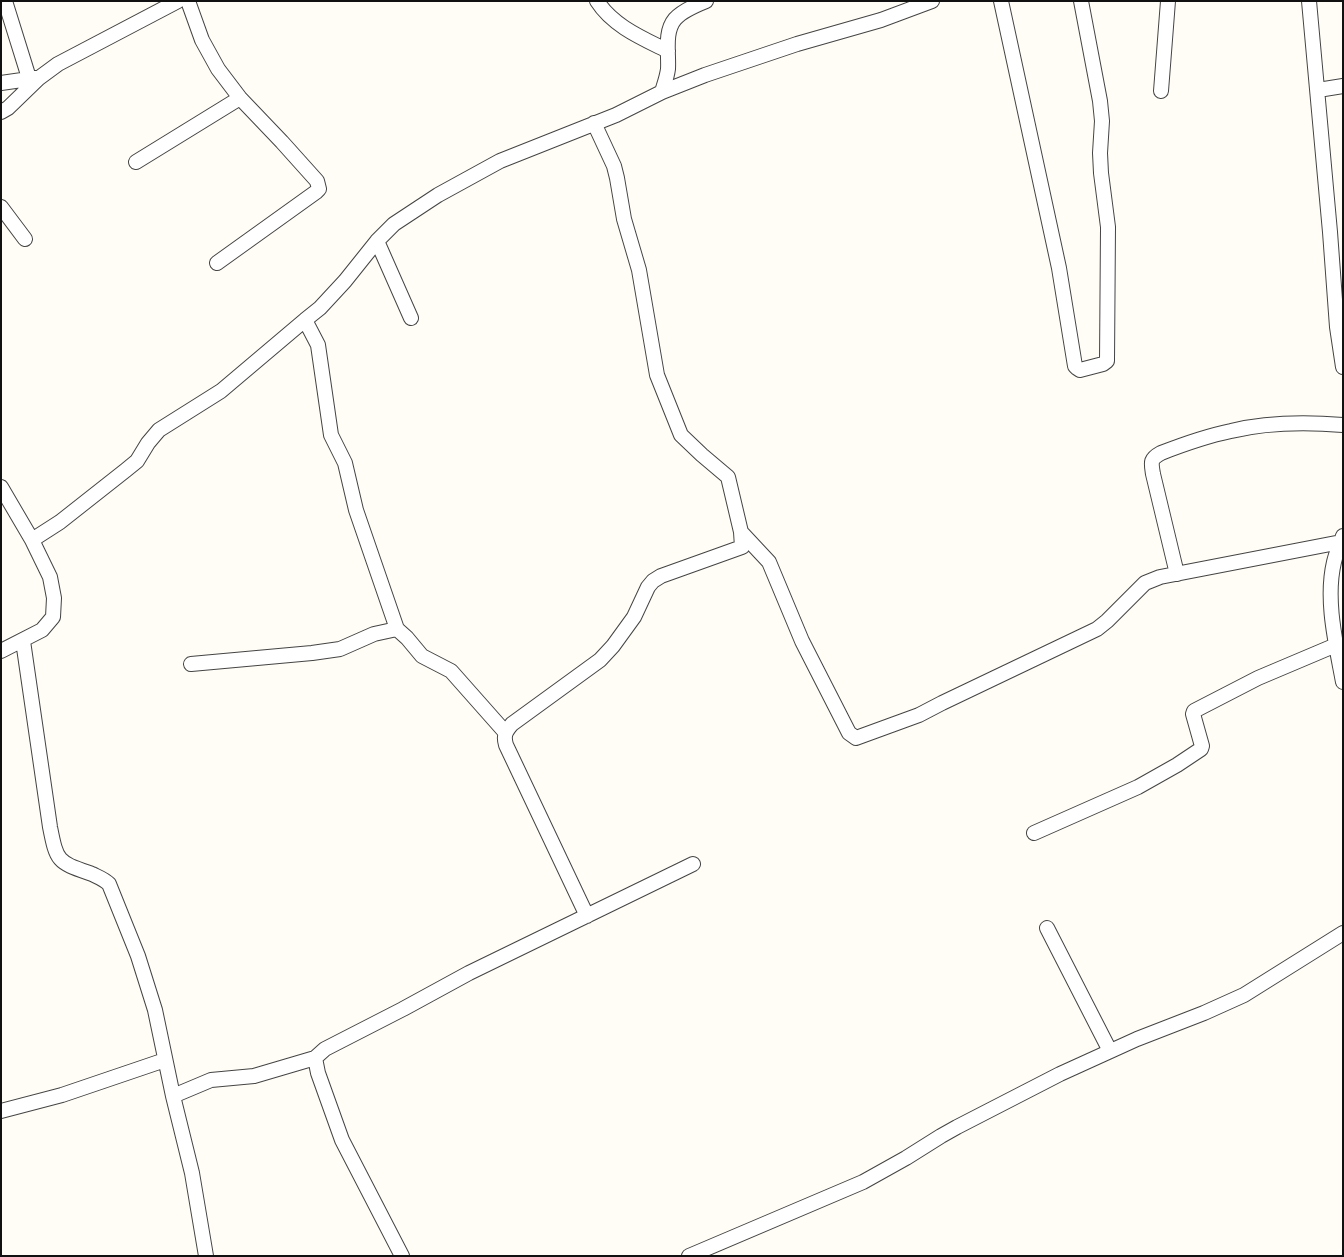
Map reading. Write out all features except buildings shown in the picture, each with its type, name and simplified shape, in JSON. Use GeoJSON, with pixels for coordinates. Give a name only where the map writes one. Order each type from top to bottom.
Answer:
{"type":"FeatureCollection","features":[{"type":"Feature","properties":{"kind":"street"},"geometry":{"type":"LineString","coordinates":[[5,1],[6,19],[34,78]]}},
{"type":"Feature","properties":{"kind":"street"},"geometry":{"type":"LineString","coordinates":[[1,112],[8,108],[34,78],[178,1]]}},
{"type":"Feature","properties":{"kind":"street"},"geometry":{"type":"LineString","coordinates":[[188,1],[202,40],[218,69],[240,98],[317,181],[319,189],[218,263]]}},
{"type":"Feature","properties":{"kind":"street"},"geometry":{"type":"LineString","coordinates":[[597,1],[604,12],[617,23],[668,51]]}},
{"type":"Feature","properties":{"kind":"street"},"geometry":{"type":"LineString","coordinates":[[662,92],[668,70],[668,38],[670,29],[675,19],[684,12],[706,1]]}},
{"type":"Feature","properties":{"kind":"street"},"geometry":{"type":"LineString","coordinates":[[32,540],[60,522],[137,461],[158,430],[221,392],[320,308],[328,301],[377,241],[394,224],[438,195],[500,161],[616,115],[662,92],[705,75],[797,44],[881,20],[932,1]]}},
{"type":"Feature","properties":{"kind":"street"},"geometry":{"type":"LineString","coordinates":[[1001,1],[1059,268],[1075,366],[1080,370],[1103,364],[1107,361],[1108,318],[1108,227],[1100,152],[1102,121],[1081,1]]}},
{"type":"Feature","properties":{"kind":"street"},"geometry":{"type":"LineString","coordinates":[[1161,91],[1168,1]]}},
{"type":"Feature","properties":{"kind":"street"},"geometry":{"type":"LineString","coordinates":[[1309,1],[1330,223],[1337,327],[1343,367]]}},
{"type":"Feature","properties":{"kind":"street"},"geometry":{"type":"LineString","coordinates":[[1,83],[34,78]]}},
{"type":"Feature","properties":{"kind":"street"},"geometry":{"type":"LineString","coordinates":[[1318,90],[1343,86]]}},
{"type":"Feature","properties":{"kind":"street"},"geometry":{"type":"LineString","coordinates":[[136,162],[240,98]]}},
{"type":"Feature","properties":{"kind":"street"},"geometry":{"type":"LineString","coordinates":[[587,916],[506,745],[505,732],[512,724],[600,660],[613,646],[634,617],[648,587],[653,581],[661,576],[742,547],[741,532],[728,477],[682,435],[657,375],[639,270],[624,219],[614,166],[594,124]]}},
{"type":"Feature","properties":{"kind":"street"},"geometry":{"type":"LineString","coordinates":[[1,207],[25,239]]}},
{"type":"Feature","properties":{"kind":"street"},"geometry":{"type":"LineString","coordinates":[[377,241],[411,318]]}},
{"type":"Feature","properties":{"kind":"street"},"geometry":{"type":"LineString","coordinates":[[304,320],[318,345],[331,435],[345,463],[356,510],[397,629],[422,656],[451,671],[505,732]]}},
{"type":"Feature","properties":{"kind":"street"},"geometry":{"type":"LineString","coordinates":[[1178,574],[1153,474],[1152,463],[1154,457],[1196,440],[1232,430],[1272,424],[1343,424]]}},
{"type":"Feature","properties":{"kind":"street"},"geometry":{"type":"LineString","coordinates":[[1,487],[32,540],[50,576],[54,598],[53,617],[42,630],[1,651]]}},
{"type":"Feature","properties":{"kind":"street"},"geometry":{"type":"LineString","coordinates":[[741,532],[769,562],[806,649],[849,733],[856,738],[918,715],[1097,629],[1145,583],[1160,577],[1342,539]]}},
{"type":"Feature","properties":{"kind":"street"},"geometry":{"type":"LineString","coordinates":[[1342,539],[1334,561],[1331,588],[1333,623],[1343,682]]}},
{"type":"Feature","properties":{"kind":"street"},"geometry":{"type":"LineString","coordinates":[[191,664],[340,649],[374,634],[397,629]]}},
{"type":"Feature","properties":{"kind":"street"},"geometry":{"type":"LineString","coordinates":[[22,641],[50,827],[56,853],[65,863],[102,878],[107,882],[112,890],[147,982],[192,1173],[206,1256]]}},
{"type":"Feature","properties":{"kind":"street"},"geometry":{"type":"LineString","coordinates":[[1034,833],[1138,787],[1201,749],[1202,746],[1192,714],[1194,711],[1258,678],[1336,645]]}},
{"type":"Feature","properties":{"kind":"street"},"geometry":{"type":"LineString","coordinates":[[173,1096],[211,1080],[254,1076],[314,1058],[324,1049],[404,1009],[469,973],[693,864]]}},
{"type":"Feature","properties":{"kind":"street"},"geometry":{"type":"LineString","coordinates":[[1047,928],[1110,1051]]}},
{"type":"Feature","properties":{"kind":"street"},"geometry":{"type":"LineString","coordinates":[[689,1256],[863,1182],[957,1127],[1060,1074],[1237,998],[1343,933]]}},
{"type":"Feature","properties":{"kind":"street"},"geometry":{"type":"LineString","coordinates":[[314,1058],[342,1140],[402,1256]]}},
{"type":"Feature","properties":{"kind":"street"},"geometry":{"type":"LineString","coordinates":[[1,1111],[69,1093],[165,1060]]}}]}
